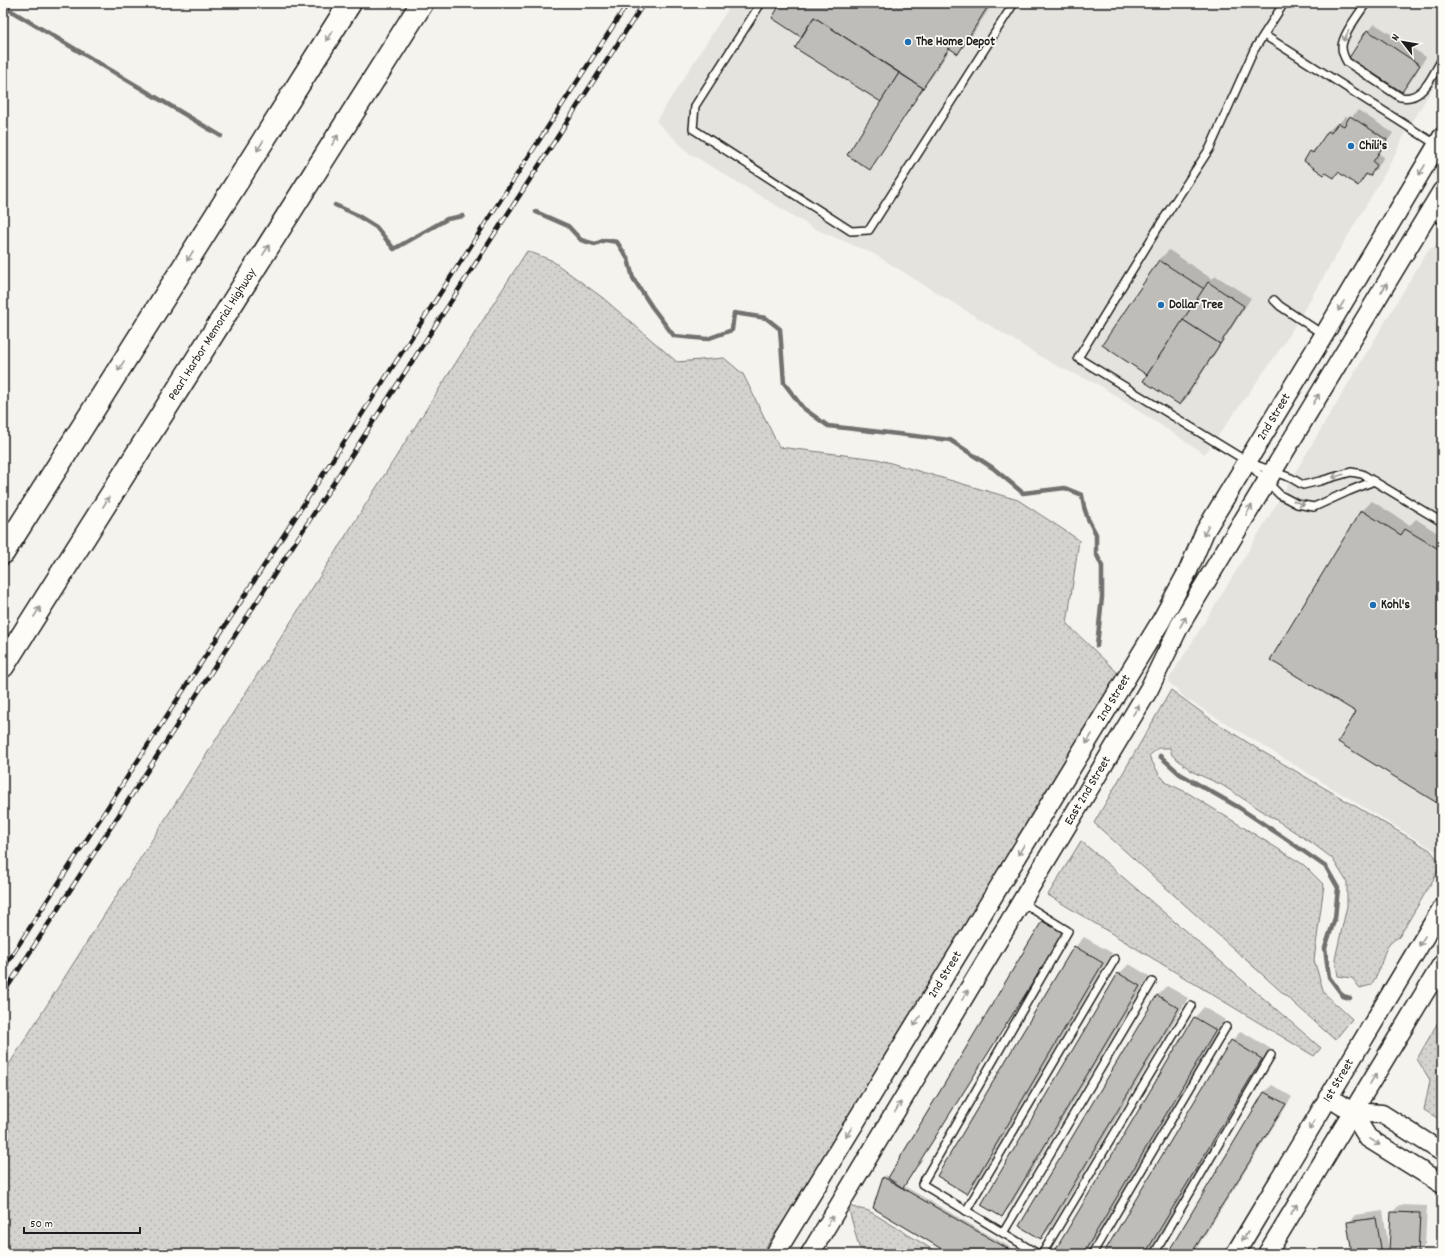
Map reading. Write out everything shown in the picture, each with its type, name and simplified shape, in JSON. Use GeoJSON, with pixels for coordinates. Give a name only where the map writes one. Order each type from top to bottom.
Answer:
{"type":"FeatureCollection","features":[{"type":"Feature","properties":{"kind":"highway"},"geometry":{"type":"LineString","coordinates":[[3,553],[350,3]]}},
{"type":"Feature","properties":{"kind":"highway","name":"Pearl Harbor Memorial Highway"},"geometry":{"type":"LineString","coordinates":[[3,666],[422,3]]}},
{"type":"Feature","properties":{"kind":"highway"},"geometry":{"type":"LineString","coordinates":[[3,670],[16,645]]}},
{"type":"Feature","properties":{"kind":"street","name":"2nd Street"},"geometry":{"type":"LineString","coordinates":[[775,1254],[1161,621],[1188,571],[1205,531],[1248,462],[1440,141]]}},
{"type":"Feature","properties":{"kind":"street","name":"2nd Street"},"geometry":{"type":"LineString","coordinates":[[1165,657],[1180,625],[1270,476],[1436,217],[1442,191]]}},
{"type":"Feature","properties":{"kind":"street","name":"East 2nd Street"},"geometry":{"type":"LineString","coordinates":[[810,1254],[1149,689],[1165,657]]}},
{"type":"Feature","properties":{"kind":"street","name":"1st Street"},"geometry":{"type":"LineString","coordinates":[[1235,1254],[1442,908]]}},
{"type":"Feature","properties":{"kind":"street"},"geometry":{"type":"LineString","coordinates":[[1267,1254],[1442,964]]}},
{"type":"Feature","properties":{"kind":"street"},"geometry":{"type":"LineString","coordinates":[[1328,1097],[1352,1112],[1368,1138],[1442,1184]]}},
{"type":"Feature","properties":{"kind":"street"},"geometry":{"type":"LineString","coordinates":[[1352,1112],[1382,1114],[1442,1152]]}},
{"type":"Feature","properties":{"kind":"lane"},"geometry":{"type":"LineString","coordinates":[[761,3],[695,106],[693,129],[851,231],[869,230],[1014,3]]}},
{"type":"Feature","properties":{"kind":"lane"},"geometry":{"type":"LineString","coordinates":[[1284,3],[1254,50],[1210,148],[1161,223],[1078,358],[1270,476],[1303,485],[1320,482],[1350,472],[1362,474],[1442,522]]}},
{"type":"Feature","properties":{"kind":"lane"},"geometry":{"type":"LineString","coordinates":[[1366,3],[1344,37],[1342,46],[1343,54],[1347,62],[1400,97],[1409,98],[1418,94],[1425,86],[1442,59]]}},
{"type":"Feature","properties":{"kind":"lane"},"geometry":{"type":"LineString","coordinates":[[1264,35],[1440,141]]}},
{"type":"Feature","properties":{"kind":"lane"},"geometry":{"type":"LineString","coordinates":[[1274,300],[1280,306],[1324,335]]}},
{"type":"Feature","properties":{"kind":"lane"},"geometry":{"type":"LineString","coordinates":[[1248,462],[1270,476],[1280,494],[1298,504],[1314,507],[1349,491],[1374,482]]}},
{"type":"Feature","properties":{"kind":"lane"},"geometry":{"type":"LineString","coordinates":[[1021,902],[1068,931],[922,1184],[1038,1254]]}},
{"type":"Feature","properties":{"kind":"lane"},"geometry":{"type":"LineString","coordinates":[[966,1211],[1115,959]]}},
{"type":"Feature","properties":{"kind":"lane"},"geometry":{"type":"LineString","coordinates":[[1003,1233],[1152,982]]}},
{"type":"Feature","properties":{"kind":"lane"},"geometry":{"type":"LineString","coordinates":[[1042,1254],[1190,1006]]}},
{"type":"Feature","properties":{"kind":"lane"},"geometry":{"type":"LineString","coordinates":[[1092,1254],[1226,1027]]}},
{"type":"Feature","properties":{"kind":"lane"},"geometry":{"type":"LineString","coordinates":[[1154,1254],[1271,1055]]}},
{"type":"Feature","properties":{"kind":"shaded area"},"geometry":{"type":"Polygon","coordinates":[[[732,3],[1442,3],[1442,72],[1403,138],[1384,175],[1283,345],[1205,454],[1099,385],[1051,363],[874,254],[815,229],[689,153],[656,121],[732,3]]]}},
{"type":"Feature","properties":{"kind":"shaded area"},"geometry":{"type":"Polygon","coordinates":[[[1442,244],[1442,842],[1436,851],[1186,699],[1168,681],[1238,568],[1428,250],[1442,244]]]}},
{"type":"Feature","properties":{"kind":"shaded area"},"geometry":{"type":"Polygon","coordinates":[[[527,251],[551,260],[603,298],[677,362],[724,358],[743,374],[779,447],[877,459],[1018,500],[1079,540],[1067,624],[1124,679],[837,1149],[773,1236],[762,1254],[3,1254],[3,1074],[527,251]]]}},
{"type":"Feature","properties":{"kind":"shaded area"},"geometry":{"type":"Polygon","coordinates":[[[1171,690],[1212,720],[1258,749],[1430,850],[1442,865],[1399,937],[1388,946],[1376,977],[1371,985],[1360,988],[1352,978],[1338,976],[1335,959],[1347,906],[1347,882],[1332,858],[1312,843],[1222,785],[1193,772],[1172,755],[1170,748],[1158,748],[1149,756],[1159,774],[1167,783],[1188,793],[1304,865],[1324,885],[1314,960],[1324,993],[1352,1019],[1335,1040],[1094,823],[1171,690]]]}},
{"type":"Feature","properties":{"kind":"shaded area"},"geometry":{"type":"Polygon","coordinates":[[[1081,841],[1321,1048],[1314,1056],[1048,895],[1081,841]]]}},
{"type":"Feature","properties":{"kind":"shaded area"},"geometry":{"type":"Polygon","coordinates":[[[1442,1021],[1442,1121],[1424,1110],[1430,1080],[1417,1059],[1438,1022],[1442,1021]]]}},
{"type":"Feature","properties":{"kind":"shaded area"},"geometry":{"type":"Polygon","coordinates":[[[848,1206],[869,1211],[940,1254],[869,1254],[859,1247],[848,1206]]]}},
{"type":"Feature","properties":{"kind":"building","name":"The Home Depot"},"geometry":{"type":"Polygon","coordinates":[[[781,3],[990,3],[958,54],[949,48],[923,88],[814,17],[801,37],[772,18],[781,3]]]}},
{"type":"Feature","properties":{"kind":"building"},"geometry":{"type":"Polygon","coordinates":[[[814,17],[899,73],[881,102],[795,48],[814,17]]]}},
{"type":"Feature","properties":{"kind":"building"},"geometry":{"type":"Polygon","coordinates":[[[1367,30],[1420,65],[1402,92],[1349,58],[1367,30]]]}},
{"type":"Feature","properties":{"kind":"building"},"geometry":{"type":"Polygon","coordinates":[[[899,73],[923,88],[870,170],[847,155],[899,73]]]}},
{"type":"Feature","properties":{"kind":"building","name":"Chili's"},"geometry":{"type":"Polygon","coordinates":[[[1350,116],[1387,140],[1373,162],[1377,165],[1370,176],[1366,174],[1358,186],[1338,172],[1334,178],[1326,173],[1324,175],[1304,161],[1310,151],[1313,153],[1328,131],[1331,133],[1338,123],[1344,126],[1350,116]]]}},
{"type":"Feature","properties":{"kind":"building","name":"Dollar Tree"},"geometry":{"type":"Polygon","coordinates":[[[1159,260],[1204,289],[1147,375],[1102,345],[1159,260]]]}},
{"type":"Feature","properties":{"kind":"building"},"geometry":{"type":"Polygon","coordinates":[[[1208,282],[1244,306],[1220,344],[1183,320],[1208,282]]]}},
{"type":"Feature","properties":{"kind":"building"},"geometry":{"type":"Polygon","coordinates":[[[1183,320],[1220,344],[1180,405],[1143,381],[1183,320]]]}},
{"type":"Feature","properties":{"kind":"building","name":"Kohl's"},"geometry":{"type":"Polygon","coordinates":[[[1361,510],[1401,535],[1405,529],[1442,551],[1442,806],[1338,742],[1356,712],[1270,660],[1361,510]]]}},
{"type":"Feature","properties":{"kind":"building"},"geometry":{"type":"Polygon","coordinates":[[[1042,921],[1064,933],[903,1188],[888,1178],[1042,921]]]}},
{"type":"Feature","properties":{"kind":"building"},"geometry":{"type":"Polygon","coordinates":[[[1074,946],[1103,963],[967,1194],[937,1176],[1074,946]]]}},
{"type":"Feature","properties":{"kind":"building"},"geometry":{"type":"Polygon","coordinates":[[[1118,973],[1140,986],[1002,1217],[981,1205],[1118,973]]]}},
{"type":"Feature","properties":{"kind":"building"},"geometry":{"type":"Polygon","coordinates":[[[1157,995],[1179,1008],[1041,1239],[1019,1226],[1157,995]]]}},
{"type":"Feature","properties":{"kind":"building"},"geometry":{"type":"Polygon","coordinates":[[[1194,1017],[1216,1030],[1083,1254],[1064,1254],[1056,1249],[1194,1017]]]}},
{"type":"Feature","properties":{"kind":"building"},"geometry":{"type":"Polygon","coordinates":[[[1231,1040],[1262,1059],[1145,1254],[1103,1254],[1231,1040]]]}},
{"type":"Feature","properties":{"kind":"building"},"geometry":{"type":"Polygon","coordinates":[[[1264,1092],[1286,1104],[1191,1254],[1167,1254],[1264,1092]]]}},
{"type":"Feature","properties":{"kind":"building"},"geometry":{"type":"Polygon","coordinates":[[[883,1177],[1017,1254],[950,1254],[873,1208],[883,1177]]]}},
{"type":"Feature","properties":{"kind":"building"},"geometry":{"type":"Polygon","coordinates":[[[1391,1212],[1420,1213],[1418,1254],[1389,1251],[1391,1212]]]}},
{"type":"Feature","properties":{"kind":"building"},"geometry":{"type":"Polygon","coordinates":[[[1376,1218],[1382,1254],[1352,1254],[1347,1222],[1376,1218]]]}},
{"type":"Feature","properties":{"kind":"building"},"geometry":{"type":"Polygon","coordinates":[[[1442,1238],[1442,1254],[1436,1254],[1441,1248],[1436,1245],[1442,1238]]]}},
{"type":"Feature","properties":{"kind":"waterway"},"geometry":{"type":"LineString","coordinates":[[3,6],[221,136]]}},
{"type":"Feature","properties":{"kind":"waterway"},"geometry":{"type":"LineString","coordinates":[[335,205],[355,214],[376,227],[394,249],[447,219],[463,216]]}},
{"type":"Feature","properties":{"kind":"waterway"},"geometry":{"type":"LineString","coordinates":[[536,212],[568,226],[581,240],[595,244],[605,240],[617,242],[628,259],[633,278],[652,307],[674,336],[707,339],[732,330],[734,313],[766,318],[780,329],[784,383],[803,408],[828,426],[950,440],[993,468],[1023,493],[1065,488],[1082,495],[1088,519],[1096,534],[1096,553],[1102,566],[1102,597],[1097,646]]}},
{"type":"Feature","properties":{"kind":"waterway"},"geometry":{"type":"LineString","coordinates":[[1160,756],[1180,774],[1238,807],[1326,867],[1338,888],[1335,918],[1325,948],[1329,977],[1343,996],[1350,998]]}},
{"type":"Feature","properties":{"kind":"railway"},"geometry":{"type":"LineString","coordinates":[[3,969],[628,3]]}},
{"type":"Feature","properties":{"kind":"railway"},"geometry":{"type":"LineString","coordinates":[[3,994],[644,3]]}},
{"type":"Feature","properties":{"kind":"place","name":"The Home Depot"},"geometry":{"type":"Point","coordinates":[908,42]}},
{"type":"Feature","properties":{"kind":"place","name":"Chili's"},"geometry":{"type":"Point","coordinates":[1351,146]}},
{"type":"Feature","properties":{"kind":"place","name":"Dollar Tree"},"geometry":{"type":"Point","coordinates":[1161,305]}},
{"type":"Feature","properties":{"kind":"place","name":"Kohl's"},"geometry":{"type":"Point","coordinates":[1373,605]}}]}
